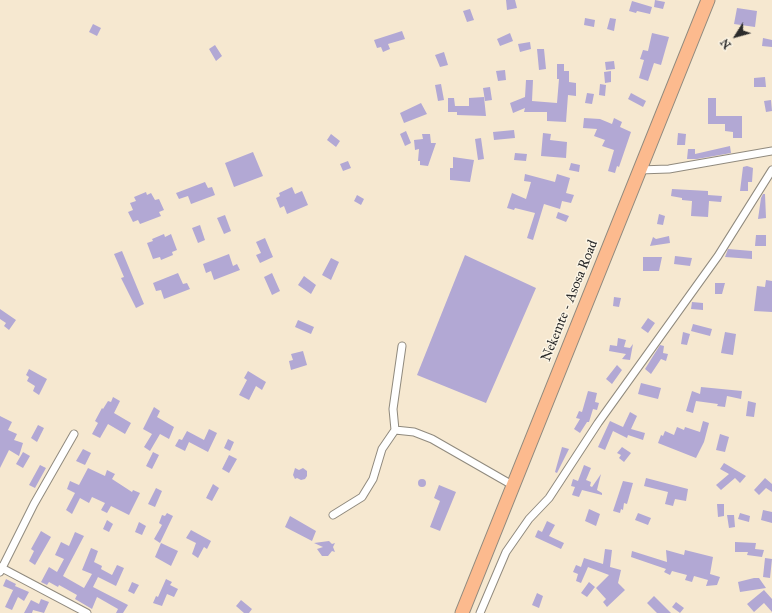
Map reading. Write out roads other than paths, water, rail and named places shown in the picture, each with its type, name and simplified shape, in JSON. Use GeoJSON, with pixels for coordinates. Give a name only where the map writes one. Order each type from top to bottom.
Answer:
{"type":"FeatureCollection","features":[{"type":"Feature","properties":{"kind":"highway","name":"Nekemte - Asosa Road"},"geometry":{"type":"LineString","coordinates":[[462,613],[708,0]]}},
{"type":"Feature","properties":{"kind":"street"},"geometry":{"type":"LineString","coordinates":[[639,170],[669,170],[772,151]]}},
{"type":"Feature","properties":{"kind":"street"},"geometry":{"type":"LineString","coordinates":[[480,613],[506,552],[529,519],[550,498],[609,406],[718,256],[772,170]]}},
{"type":"Feature","properties":{"kind":"street"},"geometry":{"type":"LineString","coordinates":[[333,515],[362,497],[373,479],[382,449],[395,430],[393,409],[402,346]]}},
{"type":"Feature","properties":{"kind":"street"},"geometry":{"type":"LineString","coordinates":[[395,430],[414,432],[432,439],[514,486]]}},
{"type":"Feature","properties":{"kind":"street"},"geometry":{"type":"LineString","coordinates":[[74,434],[34,504],[1,569],[87,613]]}}]}
